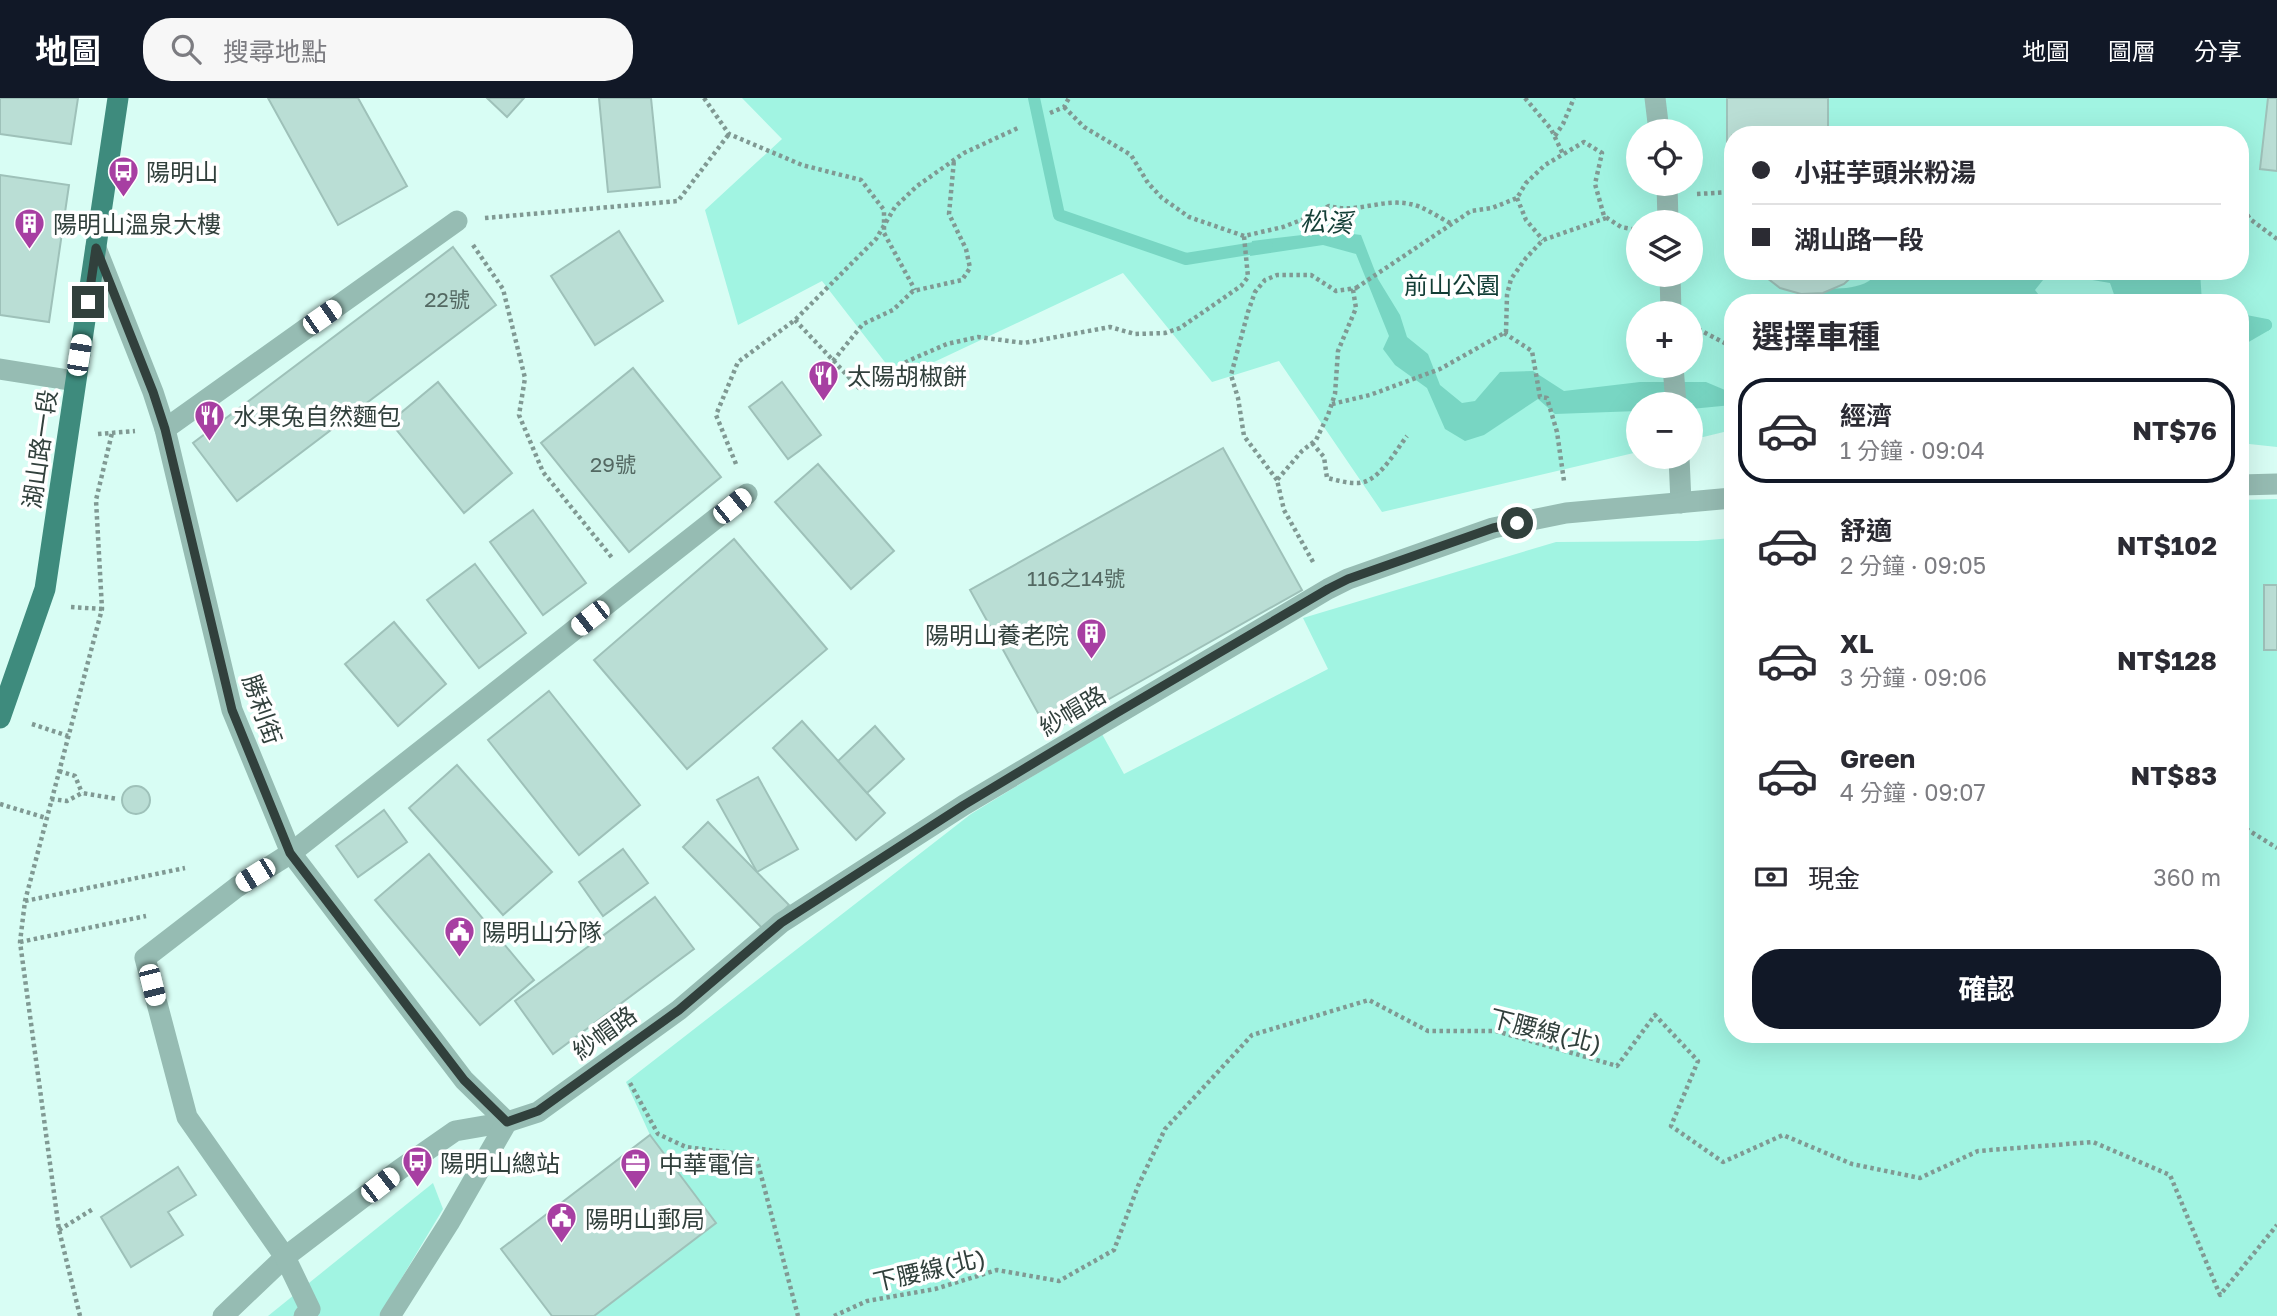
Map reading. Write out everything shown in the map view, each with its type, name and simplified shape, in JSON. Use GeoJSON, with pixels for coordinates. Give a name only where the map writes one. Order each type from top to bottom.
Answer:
{"type":"FeatureCollection","features":[{"type":"Feature","properties":{"kind":"main road","name":"湖山路一段"},"geometry":{"type":"LineString","coordinates":[[0,718],[6,685],[45,589],[118,98]]}},
{"type":"Feature","properties":{"kind":"street"},"geometry":{"type":"LineString","coordinates":[[1655,98],[1658,119]]}},
{"type":"Feature","properties":{"kind":"street"},"geometry":{"type":"LineString","coordinates":[[155,430],[457,221]]}},
{"type":"Feature","properties":{"kind":"street","name":"勝利街"},"geometry":{"type":"LineString","coordinates":[[96,248],[153,392],[155,430],[232,710],[290,853],[464,1080],[507,1122]]}},
{"type":"Feature","properties":{"kind":"street"},"geometry":{"type":"LineString","coordinates":[[0,369],[75,381]]}},
{"type":"Feature","properties":{"kind":"street"},"geometry":{"type":"LineString","coordinates":[[1680,469],[1681,503]]}},
{"type":"Feature","properties":{"kind":"street"},"geometry":{"type":"LineString","coordinates":[[2249,485],[2277,484]]}},
{"type":"Feature","properties":{"kind":"street"},"geometry":{"type":"LineString","coordinates":[[304,1316],[310,1309],[285,1257],[187,1117],[145,958],[237,887],[290,853],[747,494]]}},
{"type":"Feature","properties":{"kind":"street","name":"紗帽路"},"geometry":{"type":"LineString","coordinates":[[223,1316],[285,1257],[455,1131],[507,1122],[538,1111],[679,1010],[781,923],[964,805],[1328,589],[1348,579],[1493,528],[1566,513],[1724,499]]}},
{"type":"Feature","properties":{"kind":"street"},"geometry":{"type":"LineString","coordinates":[[390,1316],[449,1223],[507,1122]]}},
{"type":"Feature","properties":{"kind":"path"},"geometry":{"type":"LineString","coordinates":[[704,98],[729,134],[802,165],[861,180],[884,210],[883,224],[888,242],[906,269],[915,290]]}},
{"type":"Feature","properties":{"kind":"path"},"geometry":{"type":"LineString","coordinates":[[1050,113],[1064,107],[1069,98]]}},
{"type":"Feature","properties":{"kind":"path"},"geometry":{"type":"LineString","coordinates":[[1525,98],[1555,136],[1563,154]]}},
{"type":"Feature","properties":{"kind":"path"},"geometry":{"type":"LineString","coordinates":[[1555,136],[1574,98]]}},
{"type":"Feature","properties":{"kind":"path"},"geometry":{"type":"LineString","coordinates":[[1064,107],[1084,127],[1131,155],[1148,183],[1162,198],[1189,217],[1245,237],[1283,227],[1329,206],[1342,210],[1374,204],[1411,204],[1450,223]]}},
{"type":"Feature","properties":{"kind":"path"},"geometry":{"type":"LineString","coordinates":[[747,494],[716,415],[738,362],[795,320],[876,239],[895,207],[917,186],[954,160],[1020,127]]}},
{"type":"Feature","properties":{"kind":"path"},"geometry":{"type":"LineString","coordinates":[[633,584],[543,472],[519,415],[524,378],[503,289],[457,221],[678,201],[729,134]]}},
{"type":"Feature","properties":{"kind":"path"},"geometry":{"type":"LineString","coordinates":[[1277,481],[1301,451],[1316,440],[1332,404],[1338,375],[1338,351],[1356,308],[1353,290],[1471,211],[1492,208],[1517,198],[1526,183],[1545,165],[1584,142],[1602,153],[1595,184],[1604,216],[1626,228]]}},
{"type":"Feature","properties":{"kind":"path"},"geometry":{"type":"LineString","coordinates":[[833,361],[863,324],[893,310],[915,290],[961,280],[970,268],[967,249],[949,214],[954,160]]}},
{"type":"Feature","properties":{"kind":"path"},"geometry":{"type":"LineString","coordinates":[[1517,198],[1527,220],[1543,240]]}},
{"type":"Feature","properties":{"kind":"path"},"geometry":{"type":"LineString","coordinates":[[2249,217],[2277,239]]}},
{"type":"Feature","properties":{"kind":"path"},"geometry":{"type":"LineString","coordinates":[[1332,404],[1370,395],[1440,369],[1506,332],[1507,295],[1511,279],[1543,240],[1607,218]]}},
{"type":"Feature","properties":{"kind":"path"},"geometry":{"type":"LineString","coordinates":[[795,320],[860,389],[910,360],[947,344],[978,337],[1024,344],[1110,327],[1135,334],[1165,333],[1180,328],[1241,286],[1248,277],[1245,237]]}},
{"type":"Feature","properties":{"kind":"path"},"geometry":{"type":"LineString","coordinates":[[1328,589],[1284,510],[1277,481],[1244,436],[1231,375],[1255,292],[1265,280],[1277,275],[1311,275],[1336,291],[1358,287]]}},
{"type":"Feature","properties":{"kind":"path"},"geometry":{"type":"LineString","coordinates":[[1703,332],[1724,343]]}},
{"type":"Feature","properties":{"kind":"path"},"geometry":{"type":"LineString","coordinates":[[1504,333],[1532,351],[1540,397],[1547,398],[1557,432],[1566,513]]}},
{"type":"Feature","properties":{"kind":"path"},"geometry":{"type":"LineString","coordinates":[[97,434],[155,430]]}},
{"type":"Feature","properties":{"kind":"path"},"geometry":{"type":"LineString","coordinates":[[80,1316],[59,1230],[20,942],[25,901],[102,609],[96,500],[112,433]]}},
{"type":"Feature","properties":{"kind":"path"},"geometry":{"type":"LineString","coordinates":[[1312,443],[1324,457],[1327,478],[1358,484],[1380,471],[1408,436]]}},
{"type":"Feature","properties":{"kind":"path"},"geometry":{"type":"LineString","coordinates":[[64,607],[102,609]]}},
{"type":"Feature","properties":{"kind":"path"},"geometry":{"type":"LineString","coordinates":[[26,722],[68,736]]}},
{"type":"Feature","properties":{"kind":"path"},"geometry":{"type":"LineString","coordinates":[[59,771],[75,776],[82,793]]}},
{"type":"Feature","properties":{"kind":"path"},"geometry":{"type":"LineString","coordinates":[[51,799],[67,801],[82,793],[118,799]]}},
{"type":"Feature","properties":{"kind":"path"},"geometry":{"type":"LineString","coordinates":[[0,804],[46,818]]}},
{"type":"Feature","properties":{"kind":"path"},"geometry":{"type":"LineString","coordinates":[[2249,831],[2277,848]]}},
{"type":"Feature","properties":{"kind":"path"},"geometry":{"type":"LineString","coordinates":[[25,901],[185,868]]}},
{"type":"Feature","properties":{"kind":"path"},"geometry":{"type":"LineString","coordinates":[[20,942],[147,916]]}},
{"type":"Feature","properties":{"kind":"path","name":"下腰線(北)"},"geometry":{"type":"LineString","coordinates":[[834,1316],[867,1301],[935,1289],[997,1270],[1059,1281],[1114,1250],[1165,1129],[1252,1035],[1368,1000],[1428,1031],[1496,1031],[1618,1066],[1654,1015],[1698,1061],[1671,1126],[1723,1162],[1783,1135],[1852,1164],[1920,1178],[1978,1151],[2092,1142],[2170,1175],[2220,1295],[2277,1225]]}},
{"type":"Feature","properties":{"kind":"path"},"geometry":{"type":"LineString","coordinates":[[615,1056],[658,1134],[686,1147],[756,1156],[798,1316]]}},
{"type":"Feature","properties":{"kind":"path"},"geometry":{"type":"LineString","coordinates":[[59,1230],[93,1209]]}},
{"type":"Feature","properties":{"kind":"green space","name":"前山公園"},"geometry":{"type":"Polygon","coordinates":[[[742,98],[2277,98],[2277,447],[2249,444],[2249,294],[1724,294],[1724,432],[1703,437],[1703,392],[1626,392],[1626,455],[1382,512],[1279,361],[1212,382],[1123,273],[898,379],[822,281],[738,325],[705,210],[782,139],[742,98]]]}},
{"type":"Feature","properties":{"kind":"green space"},"geometry":{"type":"Polygon","coordinates":[[[2277,499],[2277,1316],[594,1316],[716,1223],[650,1135],[626,1082],[971,814],[1102,734],[1124,774],[1328,669],[1303,618],[1556,542],[1724,539],[1724,1043],[2249,1043],[2249,500],[2277,499]]]}},
{"type":"Feature","properties":{"kind":"green space"},"geometry":{"type":"Polygon","coordinates":[[[433,1183],[443,1209],[379,1316],[268,1316],[433,1183]]]}},
{"type":"Feature","properties":{"kind":"shaded area"},"geometry":{"type":"Polygon","coordinates":[[[1315,229],[1361,235],[1378,279],[1400,315],[1407,337],[1428,354],[1440,385],[1462,403],[1475,401],[1500,372],[1533,371],[1564,391],[1640,382],[1706,382],[1724,390],[1724,406],[1703,408],[1703,392],[1626,392],[1626,411],[1555,414],[1538,399],[1484,435],[1465,441],[1445,429],[1427,388],[1395,365],[1383,349],[1389,336],[1356,254],[1323,245],[1250,256],[1252,241],[1302,235],[1315,229]]]}},
{"type":"Feature","properties":{"kind":"shaded area"},"geometry":{"type":"Polygon","coordinates":[[[1870,280],[2043,280],[2035,290],[2038,294],[1806,294],[1870,280]]]}},
{"type":"Feature","properties":{"kind":"shaded area"},"geometry":{"type":"Polygon","coordinates":[[[2092,280],[2201,280],[2201,294],[2114,294],[2110,283],[2092,280]]]}},
{"type":"Feature","properties":{"kind":"building"},"geometry":{"type":"Polygon","coordinates":[[[0,98],[78,98],[71,144],[0,134],[0,98]]]}},
{"type":"Feature","properties":{"kind":"building"},"geometry":{"type":"Polygon","coordinates":[[[268,98],[358,98],[407,186],[338,225],[268,98]]]}},
{"type":"Feature","properties":{"kind":"building"},"geometry":{"type":"Polygon","coordinates":[[[487,98],[524,98],[507,117],[487,98]]]}},
{"type":"Feature","properties":{"kind":"building"},"geometry":{"type":"Polygon","coordinates":[[[599,98],[651,98],[660,187],[608,192],[599,98]]]}},
{"type":"Feature","properties":{"kind":"building"},"geometry":{"type":"Polygon","coordinates":[[[1727,98],[1828,98],[1828,126],[1727,126],[1727,98]]]}},
{"type":"Feature","properties":{"kind":"building"},"geometry":{"type":"Polygon","coordinates":[[[2268,98],[2277,98],[2277,171],[2260,169],[2268,98]]]}},
{"type":"Feature","properties":{"kind":"building","name":"陽明山溫泉大樓"},"geometry":{"type":"Polygon","coordinates":[[[0,175],[69,185],[49,322],[0,315],[0,175]]]}},
{"type":"Feature","properties":{"kind":"building"},"geometry":{"type":"Polygon","coordinates":[[[619,231],[663,301],[595,345],[551,276],[619,231]]]}},
{"type":"Feature","properties":{"kind":"building"},"geometry":{"type":"Polygon","coordinates":[[[453,247],[496,305],[237,501],[193,443],[453,247]]]}},
{"type":"Feature","properties":{"kind":"building"},"geometry":{"type":"Polygon","coordinates":[[[1770,280],[1848,280],[1823,293],[1801,294],[1780,288],[1770,280]]]}},
{"type":"Feature","properties":{"kind":"building"},"geometry":{"type":"Polygon","coordinates":[[[633,368],[721,477],[629,552],[541,443],[633,368]]]}},
{"type":"Feature","properties":{"kind":"building"},"geometry":{"type":"Polygon","coordinates":[[[438,382],[512,473],[464,513],[390,422],[438,382]]]}},
{"type":"Feature","properties":{"kind":"building"},"geometry":{"type":"Polygon","coordinates":[[[782,382],[821,435],[788,459],[749,407],[782,382]]]}},
{"type":"Feature","properties":{"kind":"building","name":"陽明山養老院"},"geometry":{"type":"Polygon","coordinates":[[[1223,448],[1302,590],[1049,733],[970,590],[1223,448]]]}},
{"type":"Feature","properties":{"kind":"building"},"geometry":{"type":"Polygon","coordinates":[[[818,464],[894,551],[851,589],[775,502],[818,464]]]}},
{"type":"Feature","properties":{"kind":"building"},"geometry":{"type":"Polygon","coordinates":[[[533,510],[586,583],[543,615],[490,542],[533,510]]]}},
{"type":"Feature","properties":{"kind":"building"},"geometry":{"type":"Polygon","coordinates":[[[734,539],[827,649],[687,769],[594,660],[734,539]]]}},
{"type":"Feature","properties":{"kind":"building"},"geometry":{"type":"Polygon","coordinates":[[[475,564],[526,633],[479,668],[427,600],[475,564]]]}},
{"type":"Feature","properties":{"kind":"building"},"geometry":{"type":"Polygon","coordinates":[[[2264,585],[2277,585],[2277,650],[2264,650],[2264,585]]]}},
{"type":"Feature","properties":{"kind":"building"},"geometry":{"type":"Polygon","coordinates":[[[394,622],[446,684],[398,726],[345,664],[394,622]]]}},
{"type":"Feature","properties":{"kind":"building"},"geometry":{"type":"Polygon","coordinates":[[[549,691],[640,805],[579,855],[488,740],[549,691]]]}},
{"type":"Feature","properties":{"kind":"building"},"geometry":{"type":"Polygon","coordinates":[[[802,721],[885,813],[856,840],[773,748],[802,721]]]}},
{"type":"Feature","properties":{"kind":"building"},"geometry":{"type":"Polygon","coordinates":[[[875,726],[904,759],[867,793],[838,761],[875,726]]]}},
{"type":"Feature","properties":{"kind":"building"},"geometry":{"type":"Polygon","coordinates":[[[457,765],[552,872],[503,915],[409,808],[457,765]]]}},
{"type":"Feature","properties":{"kind":"building"},"geometry":{"type":"Polygon","coordinates":[[[758,777],[798,849],[757,872],[717,800],[758,777]]]}},
{"type":"Feature","properties":{"kind":"building"},"geometry":{"type":"Polygon","coordinates":[[[136,786],[146,790],[150,800],[146,810],[136,814],[126,810],[122,800],[126,790],[136,786]]]}},
{"type":"Feature","properties":{"kind":"building"},"geometry":{"type":"Polygon","coordinates":[[[384,810],[407,842],[358,877],[336,846],[384,810]]]}},
{"type":"Feature","properties":{"kind":"building"},"geometry":{"type":"Polygon","coordinates":[[[708,822],[789,905],[764,930],[683,847],[708,822]]]}},
{"type":"Feature","properties":{"kind":"building"},"geometry":{"type":"Polygon","coordinates":[[[623,849],[648,883],[603,916],[579,882],[623,849]]]}},
{"type":"Feature","properties":{"kind":"building"},"geometry":{"type":"Polygon","coordinates":[[[429,854],[534,980],[480,1025],[375,900],[429,854]]]}},
{"type":"Feature","properties":{"kind":"building"},"geometry":{"type":"Polygon","coordinates":[[[655,897],[694,949],[553,1054],[515,1001],[655,897]]]}},
{"type":"Feature","properties":{"kind":"building"},"geometry":{"type":"Polygon","coordinates":[[[650,1135],[716,1223],[594,1316],[552,1316],[501,1249],[650,1135]]]}},
{"type":"Feature","properties":{"kind":"building"},"geometry":{"type":"Polygon","coordinates":[[[178,1167],[196,1195],[168,1212],[183,1235],[131,1267],[101,1217],[178,1167]]]}},
{"type":"Feature","properties":{"kind":"waterway","name":"松溪"},"geometry":{"type":"LineString","coordinates":[[1034,98],[1059,215],[1186,259],[1267,246]]}},
{"type":"Feature","properties":{"kind":"waterway","name":"松溪"},"geometry":{"type":"LineString","coordinates":[[2249,322],[2266,325]]}},
{"type":"Feature","properties":{"kind":"waterway","name":"松溪"},"geometry":{"type":"LineString","coordinates":[[2249,335],[2266,325]]}},
{"type":"Feature","properties":{"kind":"place","name":"陽明山"},"geometry":{"type":"Point","coordinates":[123,198]}},
{"type":"Feature","properties":{"kind":"place","name":"陽明山溫泉大樓"},"geometry":{"type":"Point","coordinates":[30,250]}},
{"type":"Feature","properties":{"kind":"place","name":"太陽胡椒餅"},"geometry":{"type":"Point","coordinates":[824,402]}},
{"type":"Feature","properties":{"kind":"place","name":"水果兔自然麵包"},"geometry":{"type":"Point","coordinates":[210,442]}},
{"type":"Feature","properties":{"kind":"place","name":"陽明山養老院"},"geometry":{"type":"Point","coordinates":[1092,661]}},
{"type":"Feature","properties":{"kind":"place","name":"陽明山分隊"},"geometry":{"type":"Point","coordinates":[459,958]}},
{"type":"Feature","properties":{"kind":"place","name":"陽明山總站"},"geometry":{"type":"Point","coordinates":[417,1189]}},
{"type":"Feature","properties":{"kind":"place","name":"中華電信"},"geometry":{"type":"Point","coordinates":[636,1190]}},
{"type":"Feature","properties":{"kind":"place","name":"陽明山郵局"},"geometry":{"type":"Point","coordinates":[562,1245]}},
{"type":"Feature","properties":{"kind":"route"},"geometry":{"type":"LineString","coordinates":[[88,302],[96,248],[165,429],[232,710],[290,853],[464,1080],[507,1122],[538,1111],[679,1010],[781,923],[964,805],[1137,701],[1348,579],[1493,528],[1517,523]]}}]}
